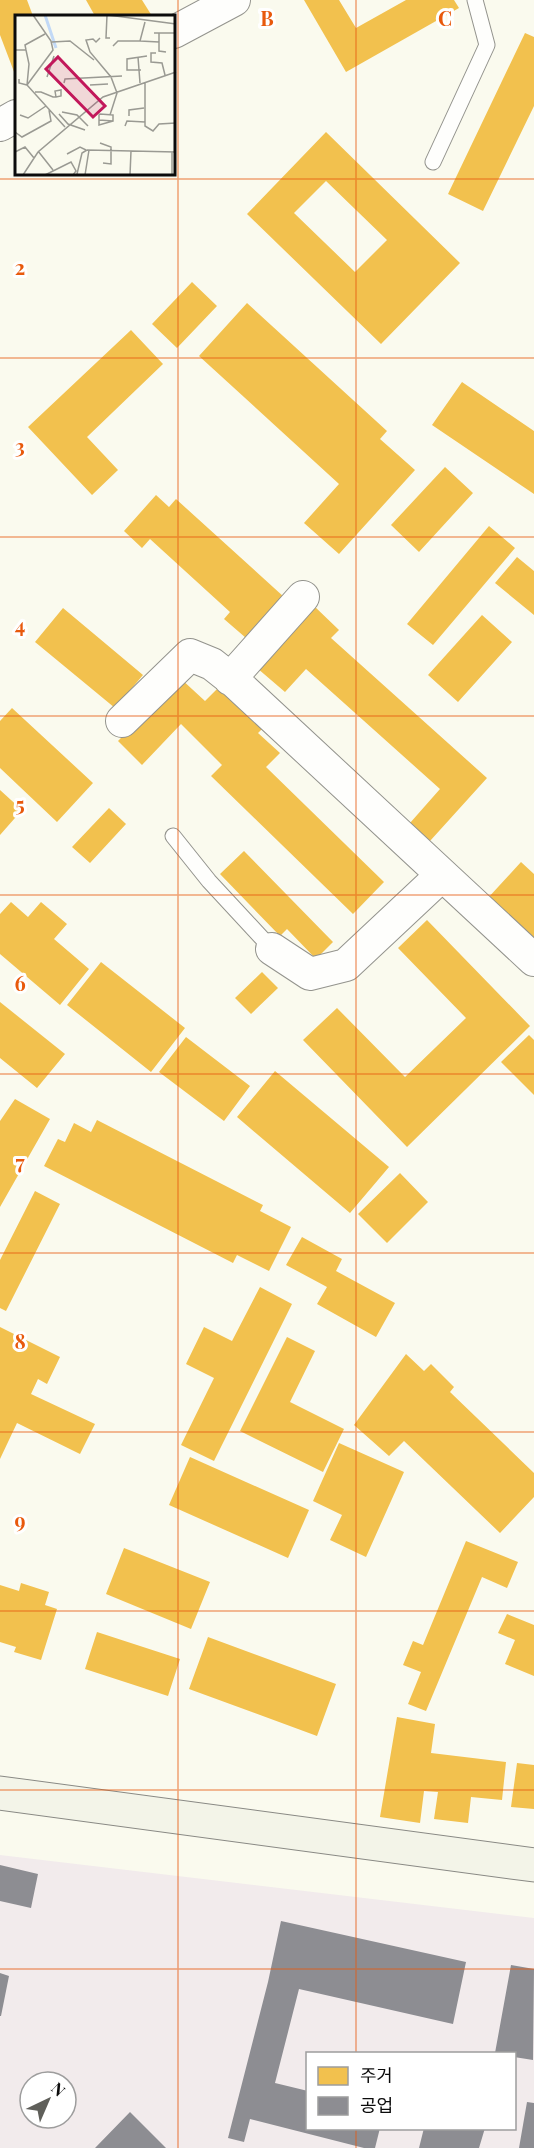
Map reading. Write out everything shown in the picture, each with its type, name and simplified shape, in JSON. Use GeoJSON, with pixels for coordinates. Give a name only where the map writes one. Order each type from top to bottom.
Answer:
{"type":"FeatureCollection","features":[{"type":"Feature","properties":{"kind":"main road"},"geometry":{"type":"LineString","coordinates":[[0,1793],[534,1865]]}},
{"type":"Feature","properties":{"kind":"street"},"geometry":{"type":"LineString","coordinates":[[176,31],[234,0]]}},
{"type":"Feature","properties":{"kind":"street"},"geometry":{"type":"LineString","coordinates":[[0,125],[15,118]]}},
{"type":"Feature","properties":{"kind":"street"},"geometry":{"type":"LineString","coordinates":[[230,679],[303,597]]}},
{"type":"Feature","properties":{"kind":"street"},"geometry":{"type":"LineString","coordinates":[[122,721],[190,655],[212,664],[534,960]]}},
{"type":"Feature","properties":{"kind":"street"},"geometry":{"type":"LineString","coordinates":[[272,949],[310,974],[346,965],[442,875]]}},
{"type":"Feature","properties":{"kind":"lane"},"geometry":{"type":"LineString","coordinates":[[433,162],[487,45],[476,0]]}},
{"type":"Feature","properties":{"kind":"lane"},"geometry":{"type":"LineString","coordinates":[[173,836],[209,881],[272,949]]}},
{"type":"Feature","properties":{"kind":"shaded area"},"geometry":{"type":"Polygon","coordinates":[[[0,1855],[534,1918],[534,2148],[0,2148],[0,1855]]]}},
{"type":"Feature","properties":{"kind":"building: 주거"},"geometry":{"type":"Polygon","coordinates":[[[0,0],[27,0],[33,15],[15,15],[15,74],[0,35],[0,0]]]}},
{"type":"Feature","properties":{"kind":"building: 주거"},"geometry":{"type":"Polygon","coordinates":[[[86,0],[142,0],[151,15],[94,15],[86,0]]]}},
{"type":"Feature","properties":{"kind":"building: 주거"},"geometry":{"type":"Polygon","coordinates":[[[304,0],[339,0],[356,28],[406,0],[454,0],[459,8],[346,72],[304,0]]]}},
{"type":"Feature","properties":{"kind":"building: 주거"},"geometry":{"type":"Polygon","coordinates":[[[525,33],[534,37],[534,106],[483,211],[448,194],[525,33]]]}},
{"type":"Feature","properties":{"kind":"building: 주거"},"geometry":{"type":"Polygon","coordinates":[[[326,132],[460,263],[381,344],[247,214],[326,132]],[[326,181],[294,213],[355,272],[387,240],[326,181]]]}},
{"type":"Feature","properties":{"kind":"building: 주거"},"geometry":{"type":"Polygon","coordinates":[[[192,282],[217,306],[177,348],[152,324],[192,282]]]}},
{"type":"Feature","properties":{"kind":"building: 주거"},"geometry":{"type":"Polygon","coordinates":[[[247,303],[387,431],[380,439],[415,470],[339,554],[304,523],[339,484],[199,356],[247,303]]]}},
{"type":"Feature","properties":{"kind":"building: 주거"},"geometry":{"type":"Polygon","coordinates":[[[131,330],[163,364],[87,437],[118,470],[92,495],[28,427],[131,330]]]}},
{"type":"Feature","properties":{"kind":"building: 주거"},"geometry":{"type":"Polygon","coordinates":[[[462,382],[534,431],[534,494],[432,425],[462,382]]]}},
{"type":"Feature","properties":{"kind":"building: 주거"},"geometry":{"type":"Polygon","coordinates":[[[445,467],[473,493],[419,552],[391,525],[445,467]]]}},
{"type":"Feature","properties":{"kind":"building: 주거"},"geometry":{"type":"Polygon","coordinates":[[[156,495],[169,507],[176,499],[284,597],[246,638],[224,619],[230,612],[150,539],[142,548],[124,531],[156,495]]]}},
{"type":"Feature","properties":{"kind":"building: 주거"},"geometry":{"type":"Polygon","coordinates":[[[489,526],[515,548],[433,645],[407,624],[489,526]]]}},
{"type":"Feature","properties":{"kind":"building: 주거"},"geometry":{"type":"Polygon","coordinates":[[[517,557],[534,571],[534,615],[495,583],[517,557]]]}},
{"type":"Feature","properties":{"kind":"building: 주거"},"geometry":{"type":"Polygon","coordinates":[[[313,605],[339,630],[331,638],[487,778],[430,841],[410,823],[440,789],[306,669],[285,692],[257,668],[313,605]]]}},
{"type":"Feature","properties":{"kind":"building: 주거"},"geometry":{"type":"Polygon","coordinates":[[[63,608],[143,675],[115,708],[35,642],[63,608]]]}},
{"type":"Feature","properties":{"kind":"building: 주거"},"geometry":{"type":"Polygon","coordinates":[[[482,615],[512,642],[458,702],[428,675],[482,615]]]}},
{"type":"Feature","properties":{"kind":"building: 주거"},"geometry":{"type":"Polygon","coordinates":[[[180,678],[205,701],[220,686],[263,728],[258,733],[280,753],[266,767],[384,882],[353,914],[211,776],[222,765],[181,724],[142,765],[118,741],[180,678]]]}},
{"type":"Feature","properties":{"kind":"building: 주거"},"geometry":{"type":"Polygon","coordinates":[[[12,708],[93,783],[57,822],[0,768],[0,721],[12,708]]]}},
{"type":"Feature","properties":{"kind":"building: 주거"},"geometry":{"type":"Polygon","coordinates":[[[0,790],[22,810],[0,835],[0,790]]]}},
{"type":"Feature","properties":{"kind":"building: 주거"},"geometry":{"type":"Polygon","coordinates":[[[109,808],[126,824],[90,863],[72,847],[109,808]]]}},
{"type":"Feature","properties":{"kind":"building: 주거"},"geometry":{"type":"Polygon","coordinates":[[[244,851],[333,942],[316,959],[287,929],[280,936],[220,874],[244,851]]]}},
{"type":"Feature","properties":{"kind":"building: 주거"},"geometry":{"type":"Polygon","coordinates":[[[521,862],[534,874],[534,944],[487,899],[521,862]]]}},
{"type":"Feature","properties":{"kind":"building: 주거"},"geometry":{"type":"Polygon","coordinates":[[[11,902],[28,917],[41,902],[67,924],[54,939],[89,969],[60,1005],[0,954],[0,914],[11,902]]]}},
{"type":"Feature","properties":{"kind":"building: 주거"},"geometry":{"type":"Polygon","coordinates":[[[427,920],[530,1026],[407,1147],[303,1040],[337,1008],[405,1077],[466,1018],[398,948],[427,920]]]}},
{"type":"Feature","properties":{"kind":"building: 주거"},"geometry":{"type":"Polygon","coordinates":[[[101,962],[185,1028],[151,1072],[67,1005],[101,962]]]}},
{"type":"Feature","properties":{"kind":"building: 주거"},"geometry":{"type":"Polygon","coordinates":[[[262,972],[278,988],[251,1014],[235,998],[262,972]]]}},
{"type":"Feature","properties":{"kind":"building: 주거"},"geometry":{"type":"Polygon","coordinates":[[[0,1002],[65,1054],[37,1088],[0,1058],[0,1002]]]}},
{"type":"Feature","properties":{"kind":"building: 주거"},"geometry":{"type":"Polygon","coordinates":[[[529,1035],[534,1040],[534,1095],[501,1062],[529,1035]]]}},
{"type":"Feature","properties":{"kind":"building: 주거"},"geometry":{"type":"Polygon","coordinates":[[[186,1037],[250,1086],[224,1121],[159,1072],[186,1037]]]}},
{"type":"Feature","properties":{"kind":"building: 주거"},"geometry":{"type":"Polygon","coordinates":[[[275,1071],[389,1167],[350,1213],[237,1117],[275,1071]]]}},
{"type":"Feature","properties":{"kind":"building: 주거"},"geometry":{"type":"Polygon","coordinates":[[[15,1099],[50,1119],[0,1207],[0,1121],[15,1099]]]}},
{"type":"Feature","properties":{"kind":"building: 주거"},"geometry":{"type":"Polygon","coordinates":[[[97,1120],[263,1205],[260,1211],[291,1227],[269,1271],[237,1255],[233,1263],[44,1166],[58,1139],[65,1142],[74,1123],[91,1132],[97,1120]]]}},
{"type":"Feature","properties":{"kind":"building: 주거"},"geometry":{"type":"Polygon","coordinates":[[[400,1173],[428,1202],[387,1243],[358,1214],[400,1173]]]}},
{"type":"Feature","properties":{"kind":"building: 주거"},"geometry":{"type":"Polygon","coordinates":[[[35,1191],[60,1204],[6,1311],[0,1308],[0,1260],[35,1191]]]}},
{"type":"Feature","properties":{"kind":"building: 주거"},"geometry":{"type":"Polygon","coordinates":[[[302,1237],[342,1259],[336,1271],[395,1303],[376,1337],[317,1304],[327,1287],[286,1265],[302,1237]]]}},
{"type":"Feature","properties":{"kind":"building: 주거"},"geometry":{"type":"Polygon","coordinates":[[[260,1287],[292,1304],[214,1461],[181,1445],[214,1378],[186,1364],[204,1327],[232,1341],[260,1287]]]}},
{"type":"Feature","properties":{"kind":"building: 주거"},"geometry":{"type":"Polygon","coordinates":[[[0,1327],[60,1357],[47,1384],[38,1379],[31,1394],[95,1424],[80,1454],[17,1423],[0,1459],[0,1327]]]}},
{"type":"Feature","properties":{"kind":"building: 주거"},"geometry":{"type":"Polygon","coordinates":[[[287,1337],[315,1351],[290,1402],[344,1429],[323,1472],[240,1431],[287,1337]]]}},
{"type":"Feature","properties":{"kind":"building: 주거"},"geometry":{"type":"Polygon","coordinates":[[[406,1354],[424,1371],[431,1364],[454,1387],[450,1392],[534,1473],[534,1497],[500,1533],[404,1441],[389,1456],[354,1425],[406,1354]]]}},
{"type":"Feature","properties":{"kind":"building: 주거"},"geometry":{"type":"Polygon","coordinates":[[[339,1443],[404,1472],[366,1557],[330,1540],[342,1515],[313,1501],[339,1443]]]}},
{"type":"Feature","properties":{"kind":"building: 주거"},"geometry":{"type":"Polygon","coordinates":[[[190,1457],[309,1510],[288,1558],[169,1505],[190,1457]]]}},
{"type":"Feature","properties":{"kind":"building: 주거"},"geometry":{"type":"Polygon","coordinates":[[[466,1541],[518,1562],[507,1588],[482,1577],[426,1711],[408,1704],[421,1672],[403,1665],[413,1641],[423,1645],[466,1541]]]}},
{"type":"Feature","properties":{"kind":"building: 주거"},"geometry":{"type":"Polygon","coordinates":[[[124,1548],[210,1582],[191,1629],[106,1594],[124,1548]]]}},
{"type":"Feature","properties":{"kind":"building: 주거"},"geometry":{"type":"Polygon","coordinates":[[[21,1583],[49,1592],[45,1605],[57,1609],[41,1660],[14,1652],[16,1647],[0,1642],[0,1585],[19,1591],[21,1583]]]}},
{"type":"Feature","properties":{"kind":"building: 주거"},"geometry":{"type":"Polygon","coordinates":[[[507,1614],[534,1625],[534,1676],[505,1664],[515,1640],[498,1633],[507,1614]]]}},
{"type":"Feature","properties":{"kind":"building: 주거"},"geometry":{"type":"Polygon","coordinates":[[[97,1632],[180,1659],[168,1696],[85,1669],[97,1632]]]}},
{"type":"Feature","properties":{"kind":"building: 주거"},"geometry":{"type":"Polygon","coordinates":[[[208,1637],[336,1684],[317,1736],[189,1689],[208,1637]]]}},
{"type":"Feature","properties":{"kind":"building: 주거"},"geometry":{"type":"Polygon","coordinates":[[[397,1717],[435,1724],[431,1753],[506,1762],[502,1800],[471,1797],[468,1823],[434,1819],[438,1792],[424,1791],[420,1823],[380,1817],[397,1717]]]}},
{"type":"Feature","properties":{"kind":"building: 주거"},"geometry":{"type":"Polygon","coordinates":[[[517,1763],[534,1765],[534,1809],[511,1807],[517,1763]]]}},
{"type":"Feature","properties":{"kind":"building: 공업"},"geometry":{"type":"Polygon","coordinates":[[[0,1865],[38,1874],[31,1908],[0,1901],[0,1865]]]}},
{"type":"Feature","properties":{"kind":"building: 공업"},"geometry":{"type":"Polygon","coordinates":[[[281,1921],[466,1962],[453,2024],[299,1989],[275,2083],[306,2091],[306,2130],[380,2130],[375,2148],[364,2148],[250,2119],[244,2142],[228,2138],[268,1982],[281,1921]]]}},
{"type":"Feature","properties":{"kind":"building: 공업"},"geometry":{"type":"Polygon","coordinates":[[[511,1965],[534,1969],[533,2060],[516,2057],[516,2052],[495,2052],[511,1965]]]}},
{"type":"Feature","properties":{"kind":"building: 공업"},"geometry":{"type":"Polygon","coordinates":[[[0,1973],[9,1976],[1,2016],[0,2016],[0,1973]]]}},
{"type":"Feature","properties":{"kind":"building: 공업"},"geometry":{"type":"Polygon","coordinates":[[[527,2102],[534,2103],[534,2148],[519,2148],[527,2102]]]}},
{"type":"Feature","properties":{"kind":"building: 공업"},"geometry":{"type":"Polygon","coordinates":[[[130,2112],[166,2148],[95,2148],[130,2112]]]}},
{"type":"Feature","properties":{"kind":"building: 공업"},"geometry":{"type":"Polygon","coordinates":[[[424,2130],[484,2130],[479,2148],[419,2148],[424,2130]]]}}]}
